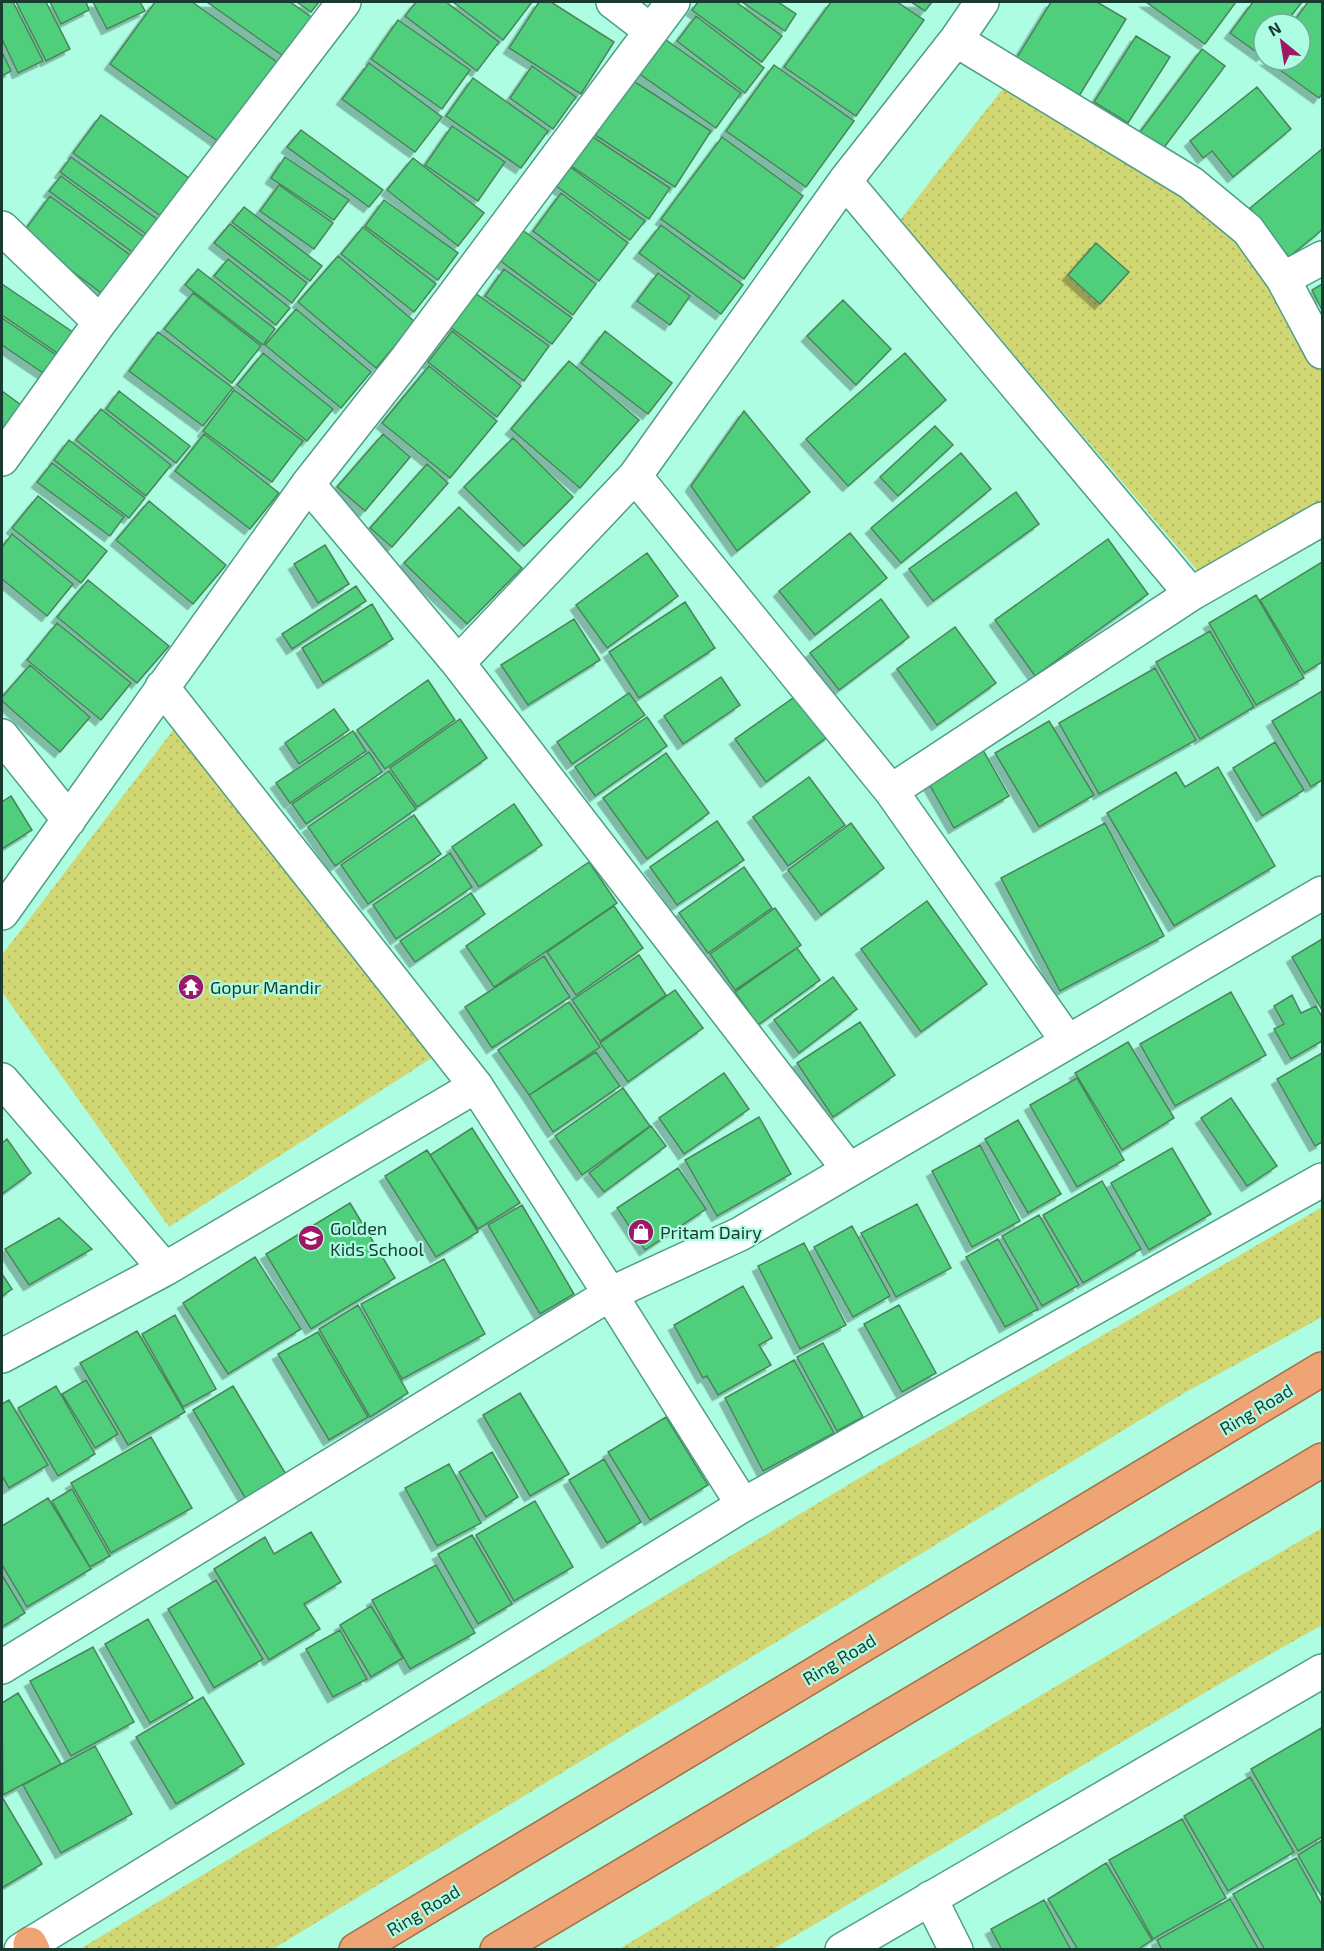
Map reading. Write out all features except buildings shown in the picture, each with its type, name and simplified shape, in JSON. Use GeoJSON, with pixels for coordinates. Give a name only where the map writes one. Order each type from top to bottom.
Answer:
{"type":"FeatureCollection","features":[{"type":"Feature","properties":{"kind":"highway","name":"Ring Road"},"geometry":{"type":"LineString","coordinates":[[356,1950],[1323,1370]]}},
{"type":"Feature","properties":{"kind":"highway"},"geometry":{"type":"LineString","coordinates":[[497,1950],[1323,1460]]}},
{"type":"Feature","properties":{"kind":"street"},"geometry":{"type":"LineString","coordinates":[[2,459],[100,322],[344,2]]}},
{"type":"Feature","properties":{"kind":"street"},"geometry":{"type":"LineString","coordinates":[[613,2],[651,31]]}},
{"type":"Feature","properties":{"kind":"street"},"geometry":{"type":"LineString","coordinates":[[2,913],[308,484],[405,361],[673,2]]}},
{"type":"Feature","properties":{"kind":"street"},"geometry":{"type":"LineString","coordinates":[[458,663],[635,476],[845,181],[956,40],[982,2]]}},
{"type":"Feature","properties":{"kind":"street"},"geometry":{"type":"LineString","coordinates":[[956,40],[1191,183],[1248,230],[1282,279],[1323,352]]}},
{"type":"Feature","properties":{"kind":"street"},"geometry":{"type":"LineString","coordinates":[[845,181],[1191,594]]}},
{"type":"Feature","properties":{"kind":"street"},"geometry":{"type":"LineString","coordinates":[[2,228],[100,322]]}},
{"type":"Feature","properties":{"kind":"street"},"geometry":{"type":"LineString","coordinates":[[1282,279],[1323,258]]}},
{"type":"Feature","properties":{"kind":"street"},"geometry":{"type":"LineString","coordinates":[[635,476],[891,791],[1068,1042]]}},
{"type":"Feature","properties":{"kind":"street"},"geometry":{"type":"LineString","coordinates":[[308,484],[458,663],[849,1170]]}},
{"type":"Feature","properties":{"kind":"street"},"geometry":{"type":"LineString","coordinates":[[891,791],[1191,594],[1323,519]]}},
{"type":"Feature","properties":{"kind":"street"},"geometry":{"type":"LineString","coordinates":[[162,687],[476,1086],[743,1505]]}},
{"type":"Feature","properties":{"kind":"street"},"geometry":{"type":"LineString","coordinates":[[2,736],[69,820]]}},
{"type":"Feature","properties":{"kind":"street"},"geometry":{"type":"LineString","coordinates":[[2,1667],[610,1294],[740,1234],[1323,893]]}},
{"type":"Feature","properties":{"kind":"street"},"geometry":{"type":"LineString","coordinates":[[2,1080],[165,1269]]}},
{"type":"Feature","properties":{"kind":"street"},"geometry":{"type":"LineString","coordinates":[[2,1356],[165,1269],[476,1086]]}},
{"type":"Feature","properties":{"kind":"street"},"geometry":{"type":"LineString","coordinates":[[28,1948],[743,1505],[1323,1180]]}},
{"type":"Feature","properties":{"kind":"street"},"geometry":{"type":"LineString","coordinates":[[842,1950],[1323,1671]]}},
{"type":"Feature","properties":{"kind":"street"},"geometry":{"type":"LineString","coordinates":[[930,1898],[956,1950]]}},
{"type":"Feature","properties":{"kind":"green space"},"geometry":{"type":"Polygon","coordinates":[[[1012,77],[1182,181],[1269,267],[1322,369],[1322,501],[1198,571],[900,220],[1012,77]]]}},
{"type":"Feature","properties":{"kind":"green space"},"geometry":{"type":"Polygon","coordinates":[[[183,717],[435,1056],[169,1227],[2,992],[2,955],[183,717]]]}},
{"type":"Feature","properties":{"kind":"green space"},"geometry":{"type":"Polygon","coordinates":[[[1322,1207],[1322,1317],[1186,1392],[273,1949],[80,1949],[886,1462],[1322,1207]]]}},
{"type":"Feature","properties":{"kind":"green space"},"geometry":{"type":"Polygon","coordinates":[[[1322,1528],[1322,1625],[773,1949],[619,1949],[1221,1587],[1322,1528]]]}},
{"type":"Feature","properties":{"kind":"place","name":"Gopur Mandir"},"geometry":{"type":"Point","coordinates":[191,987]}},
{"type":"Feature","properties":{"kind":"place","name":"Pritam Dairy"},"geometry":{"type":"Point","coordinates":[641,1232]}},
{"type":"Feature","properties":{"kind":"place","name":"Golden Kids School"},"geometry":{"type":"Point","coordinates":[311,1238]}}]}
